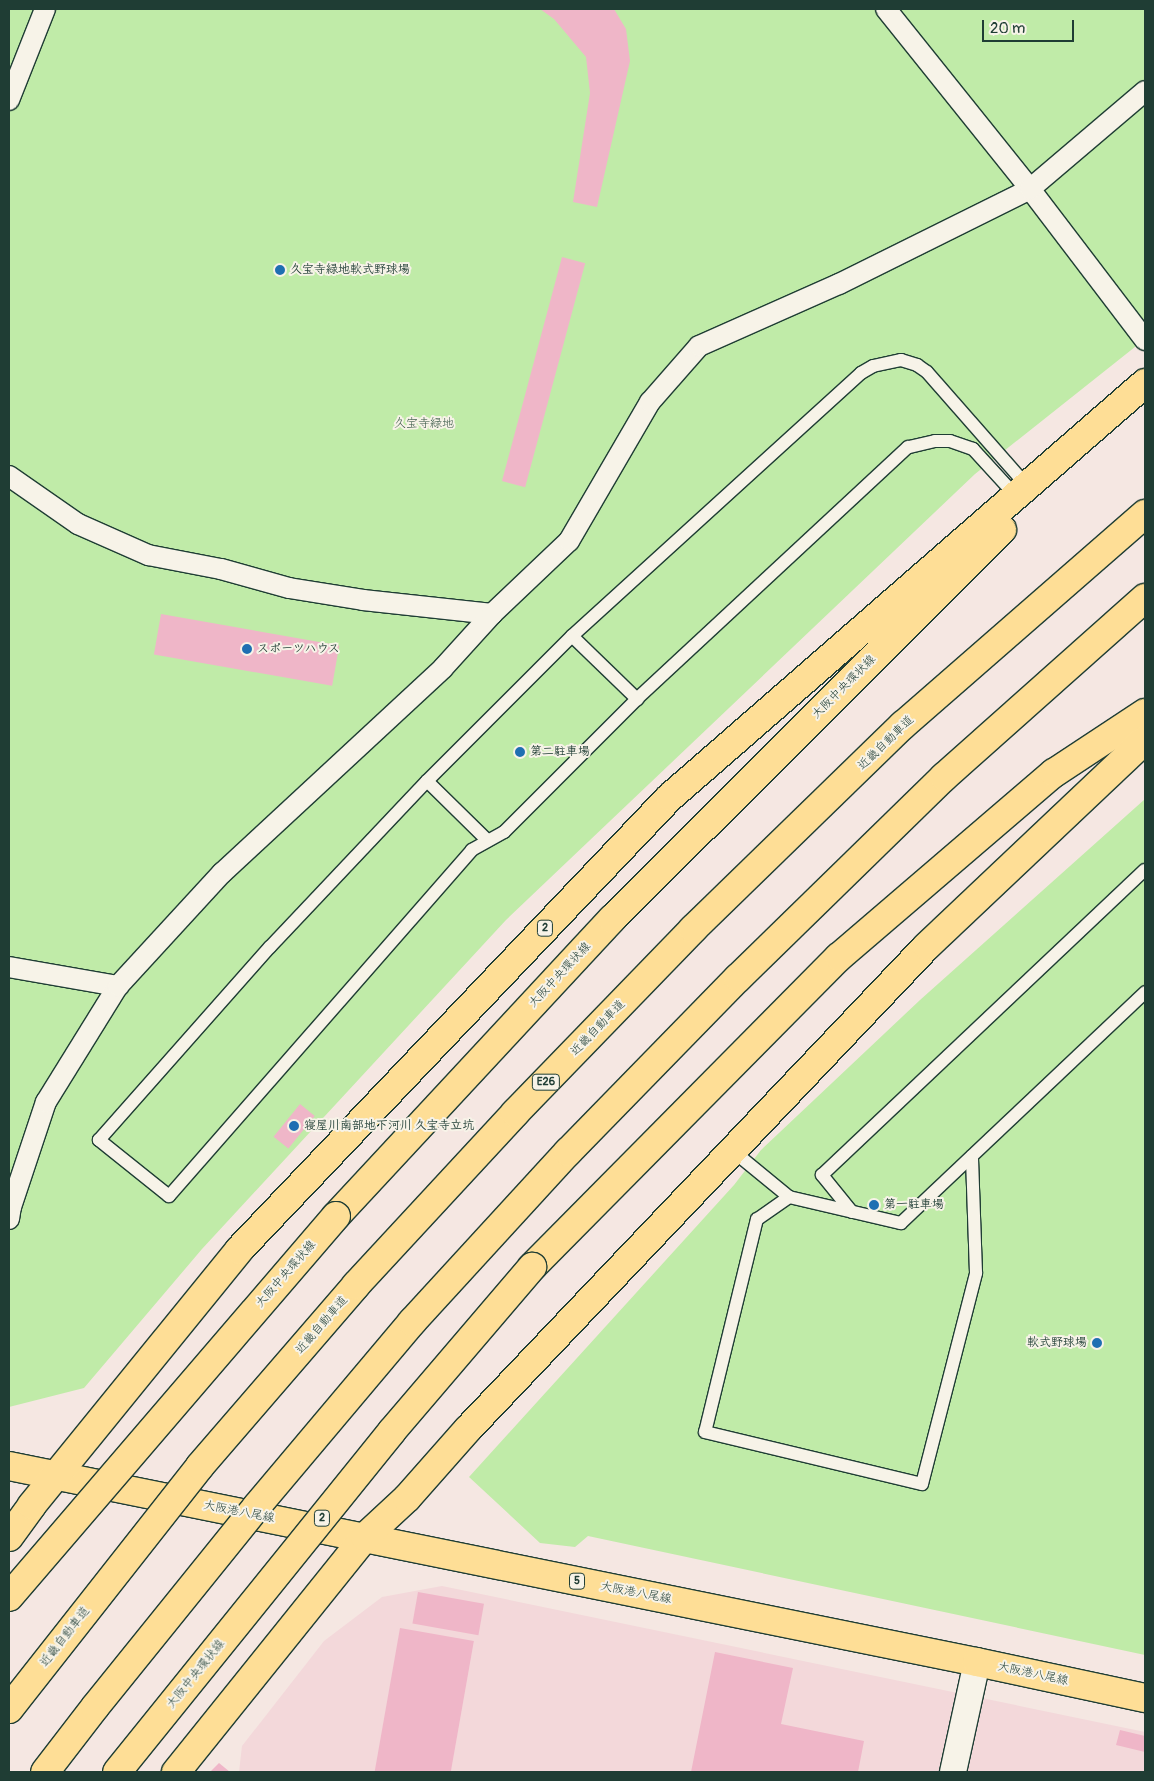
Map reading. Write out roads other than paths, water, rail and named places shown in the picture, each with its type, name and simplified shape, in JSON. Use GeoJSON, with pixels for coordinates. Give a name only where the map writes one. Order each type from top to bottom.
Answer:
{"type":"FeatureCollection","features":[{"type":"Feature","properties":{"kind":"main road","name":"2"},"geometry":{"type":"LineString","coordinates":[[9,1537],[239,1250],[670,797],[1145,385]]}},
{"type":"Feature","properties":{"kind":"main road","name":"大阪中央環状線"},"geometry":{"type":"LineString","coordinates":[[9,1597],[336,1216],[612,919],[1145,385]]}},
{"type":"Feature","properties":{"kind":"main road","name":"近畿自動車道"},"geometry":{"type":"LineString","coordinates":[[9,1709],[200,1466],[356,1285],[516,1113],[693,929],[904,725],[1145,514]]}},
{"type":"Feature","properties":{"kind":"main road"},"geometry":{"type":"LineString","coordinates":[[45,1772],[95,1707],[276,1484],[412,1322],[568,1152],[738,978],[944,777],[1145,598]]}},
{"type":"Feature","properties":{"kind":"main road","name":"大阪中央環状線"},"geometry":{"type":"LineString","coordinates":[[117,1772],[392,1431],[532,1267],[839,957],[1054,773],[1145,713]]}},
{"type":"Feature","properties":{"kind":"main road"},"geometry":{"type":"LineString","coordinates":[[176,1772],[365,1537],[407,1498],[468,1429],[927,946],[1145,740]]}},
{"type":"Feature","properties":{"kind":"main road","name":"大阪港八尾線"},"geometry":{"type":"LineString","coordinates":[[9,1466],[365,1537],[1145,1698]]}},
{"type":"Feature","properties":{"kind":"street"},"geometry":{"type":"LineString","coordinates":[[9,100],[45,9]]}},
{"type":"Feature","properties":{"kind":"street"},"geometry":{"type":"LineString","coordinates":[[886,9],[1030,189],[1145,340]]}},
{"type":"Feature","properties":{"kind":"street"},"geometry":{"type":"LineString","coordinates":[[9,1219],[11,1207],[46,1102],[118,986],[222,873],[443,668],[492,614],[569,541],[650,402],[699,346],[839,284],[1030,189],[1145,91]]}},
{"type":"Feature","properties":{"kind":"street"},"geometry":{"type":"LineString","coordinates":[[9,476],[78,524],[148,555],[221,569],[289,588],[363,600],[492,614]]}},
{"type":"Feature","properties":{"kind":"street"},"geometry":{"type":"LineString","coordinates":[[9,967],[118,986]]}},
{"type":"Feature","properties":{"kind":"street"},"geometry":{"type":"LineString","coordinates":[[953,1772],[977,1662]]}},
{"type":"Feature","properties":{"kind":"lane"},"geometry":{"type":"LineString","coordinates":[[901,360],[927,372],[1022,491],[972,449],[961,444],[935,441],[908,446],[637,699],[504,832],[472,850],[169,1196],[99,1140],[270,947],[426,782],[572,636],[854,379],[873,366],[901,360]]}},
{"type":"Feature","properties":{"kind":"lane"},"geometry":{"type":"LineString","coordinates":[[572,636],[637,699]]}},
{"type":"Feature","properties":{"kind":"lane"},"geometry":{"type":"LineString","coordinates":[[426,782],[487,840]]}},
{"type":"Feature","properties":{"kind":"lane"},"geometry":{"type":"LineString","coordinates":[[852,1212],[822,1175],[1145,870]]}},
{"type":"Feature","properties":{"kind":"lane"},"geometry":{"type":"LineString","coordinates":[[733,1151],[789,1197],[901,1223],[1145,992]]}},
{"type":"Feature","properties":{"kind":"lane"},"geometry":{"type":"LineString","coordinates":[[789,1197],[758,1219],[705,1432],[922,1484],[976,1273],[972,1156]]}},
{"type":"Feature","properties":{"kind":"place","name":"久宝寺緑地軟式野球場"},"geometry":{"type":"Point","coordinates":[280,270]}},
{"type":"Feature","properties":{"kind":"place","name":"スポーツハウス"},"geometry":{"type":"Point","coordinates":[247,649]}},
{"type":"Feature","properties":{"kind":"place","name":"第二駐車場"},"geometry":{"type":"Point","coordinates":[520,752]}},
{"type":"Feature","properties":{"kind":"place","name":"寝屋川南部地下河川 久宝寺立坑"},"geometry":{"type":"Point","coordinates":[294,1126]}},
{"type":"Feature","properties":{"kind":"place","name":"第一駐車場"},"geometry":{"type":"Point","coordinates":[874,1205]}},
{"type":"Feature","properties":{"kind":"place","name":"軟式野球場"},"geometry":{"type":"Point","coordinates":[1097,1343]}},
{"type":"Feature","properties":{"kind":"park label","name":"久宝寺緑地"},"geometry":{"type":"Point","coordinates":[424,424]}}]}
